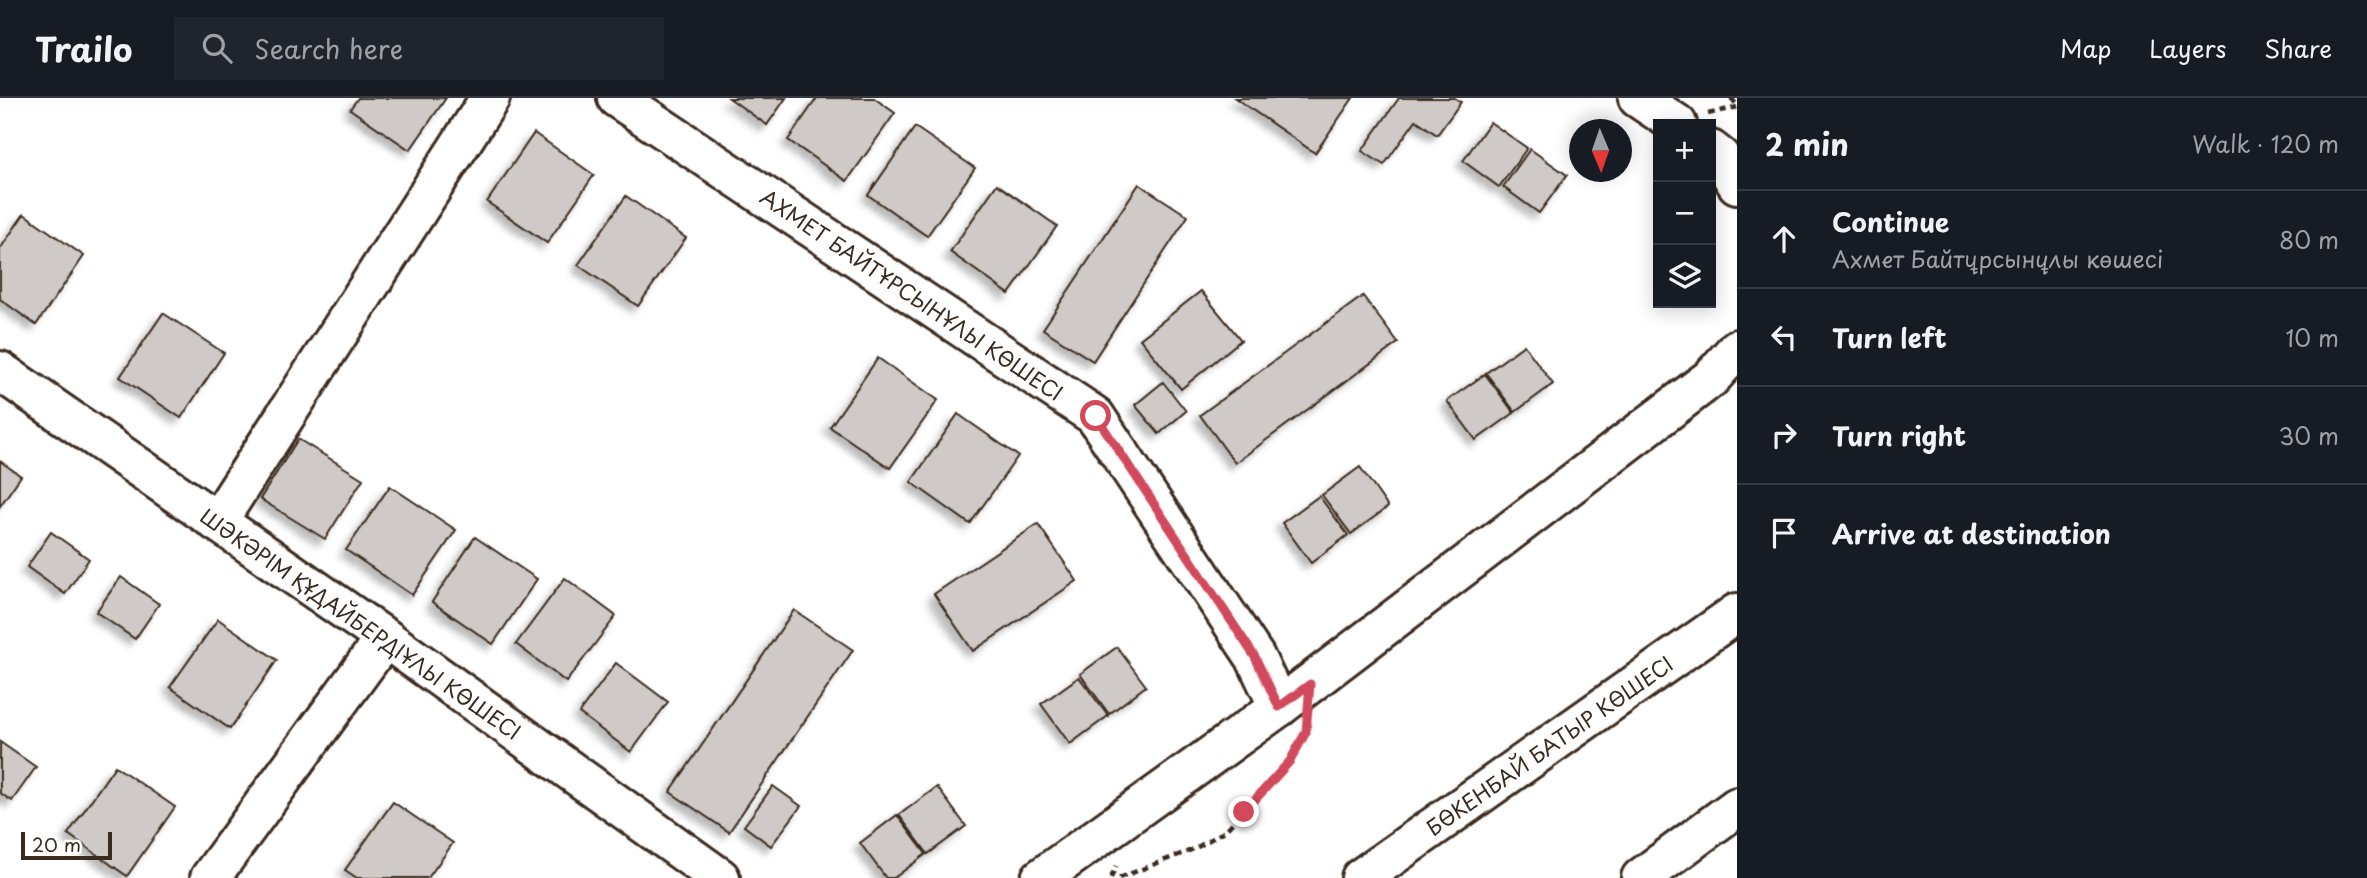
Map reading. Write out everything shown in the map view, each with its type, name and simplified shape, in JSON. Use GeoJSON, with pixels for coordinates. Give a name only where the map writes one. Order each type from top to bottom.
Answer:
{"type":"FeatureCollection","features":[{"type":"Feature","properties":{"kind":"street"},"geometry":{"type":"LineString","coordinates":[[217,522],[490,98]]}},
{"type":"Feature","properties":{"kind":"street","name":"АХМЕТ БАЙТҰРСЫНҰЛЫ КӨШЕСІ"},"geometry":{"type":"LineString","coordinates":[[617,98],[1096,416],[1255,657],[1279,707]]}},
{"type":"Feature","properties":{"kind":"street"},"geometry":{"type":"LineString","coordinates":[[1638,98],[1676,119]]}},
{"type":"Feature","properties":{"kind":"street"},"geometry":{"type":"LineString","coordinates":[[1716,152],[1737,184]]}},
{"type":"Feature","properties":{"kind":"street"},"geometry":{"type":"LineString","coordinates":[[1041,878],[1310,684],[1711,378],[1737,349]]}},
{"type":"Feature","properties":{"kind":"street","name":"ШӘКӘРІМ ҚҰДАЙБЕРДІҰЛЫ КӨШЕСІ"},"geometry":{"type":"LineString","coordinates":[[0,371],[385,638],[720,878]]}},
{"type":"Feature","properties":{"kind":"street","name":"БӨКЕНБАЙ БАТЫР КӨШЕСІ"},"geometry":{"type":"LineString","coordinates":[[1361,878],[1737,613]]}},
{"type":"Feature","properties":{"kind":"street"},"geometry":{"type":"LineString","coordinates":[[210,878],[385,638]]}},
{"type":"Feature","properties":{"kind":"street"},"geometry":{"type":"LineString","coordinates":[[1641,878],[1737,807]]}},
{"type":"Feature","properties":{"kind":"path"},"geometry":{"type":"LineString","coordinates":[[1705,119],[1709,112],[1737,106],[1731,98]]}},
{"type":"Feature","properties":{"kind":"path"},"geometry":{"type":"LineString","coordinates":[[1119,878],[1183,854],[1225,831],[1290,761],[1306,732],[1310,684]]}},
{"type":"Feature","properties":{"kind":"building"},"geometry":{"type":"Polygon","coordinates":[[[358,98],[446,98],[410,150],[350,109],[358,98]]]}},
{"type":"Feature","properties":{"kind":"building"},"geometry":{"type":"Polygon","coordinates":[[[729,98],[786,98],[767,125],[729,98]]]}},
{"type":"Feature","properties":{"kind":"building"},"geometry":{"type":"Polygon","coordinates":[[[817,98],[874,98],[895,113],[847,181],[788,140],[817,98]]]}},
{"type":"Feature","properties":{"kind":"building"},"geometry":{"type":"Polygon","coordinates":[[[1235,98],[1353,98],[1315,153],[1235,98]]]}},
{"type":"Feature","properties":{"kind":"building"},"geometry":{"type":"Polygon","coordinates":[[[1399,98],[1455,98],[1461,102],[1437,135],[1416,120],[1384,165],[1362,151],[1399,98]]]}},
{"type":"Feature","properties":{"kind":"building"},"geometry":{"type":"Polygon","coordinates":[[[1490,122],[1527,148],[1499,187],[1463,161],[1490,122]]]}},
{"type":"Feature","properties":{"kind":"building"},"geometry":{"type":"Polygon","coordinates":[[[915,127],[975,168],[927,236],[868,195],[915,127]]]}},
{"type":"Feature","properties":{"kind":"building"},"geometry":{"type":"Polygon","coordinates":[[[534,133],[594,175],[547,243],[487,202],[534,133]]]}},
{"type":"Feature","properties":{"kind":"building"},"geometry":{"type":"Polygon","coordinates":[[[1530,149],[1567,175],[1539,213],[1503,187],[1530,149]]]}},
{"type":"Feature","properties":{"kind":"building"},"geometry":{"type":"Polygon","coordinates":[[[997,184],[1057,226],[1009,294],[950,252],[997,184]]]}},
{"type":"Feature","properties":{"kind":"building"},"geometry":{"type":"Polygon","coordinates":[[[1139,184],[1188,216],[1093,361],[1043,329],[1139,184]]]}},
{"type":"Feature","properties":{"kind":"building"},"geometry":{"type":"Polygon","coordinates":[[[626,196],[686,238],[638,306],[578,265],[626,196]]]}},
{"type":"Feature","properties":{"kind":"building"},"geometry":{"type":"Polygon","coordinates":[[[24,214],[84,256],[36,325],[0,299],[0,249],[24,214]]]}},
{"type":"Feature","properties":{"kind":"building"},"geometry":{"type":"Polygon","coordinates":[[[1201,291],[1241,340],[1181,389],[1140,339],[1201,291]]]}},
{"type":"Feature","properties":{"kind":"building"},"geometry":{"type":"Polygon","coordinates":[[[1363,296],[1398,343],[1235,463],[1200,415],[1363,296]]]}},
{"type":"Feature","properties":{"kind":"building"},"geometry":{"type":"Polygon","coordinates":[[[163,313],[224,353],[181,418],[120,377],[163,313]]]}},
{"type":"Feature","properties":{"kind":"building"},"geometry":{"type":"Polygon","coordinates":[[[1524,345],[1553,384],[1515,412],[1486,373],[1524,345]]]}},
{"type":"Feature","properties":{"kind":"building"},"geometry":{"type":"Polygon","coordinates":[[[878,358],[938,400],[890,468],[830,427],[878,358]]]}},
{"type":"Feature","properties":{"kind":"building"},"geometry":{"type":"Polygon","coordinates":[[[1485,374],[1514,413],[1476,440],[1447,401],[1485,374]]]}},
{"type":"Feature","properties":{"kind":"building"},"geometry":{"type":"Polygon","coordinates":[[[1163,382],[1186,411],[1159,434],[1135,405],[1163,382]]]}},
{"type":"Feature","properties":{"kind":"building"},"geometry":{"type":"Polygon","coordinates":[[[958,414],[1018,456],[970,524],[911,482],[958,414]]]}},
{"type":"Feature","properties":{"kind":"building"},"geometry":{"type":"Polygon","coordinates":[[[298,439],[363,479],[325,539],[260,499],[298,439]]]}},
{"type":"Feature","properties":{"kind":"building"},"geometry":{"type":"Polygon","coordinates":[[[0,461],[21,476],[0,506],[0,461]]]}},
{"type":"Feature","properties":{"kind":"building"},"geometry":{"type":"Polygon","coordinates":[[[1360,467],[1388,507],[1351,534],[1322,495],[1360,467]]]}},
{"type":"Feature","properties":{"kind":"building"},"geometry":{"type":"Polygon","coordinates":[[[390,486],[456,530],[412,595],[346,550],[390,486]]]}},
{"type":"Feature","properties":{"kind":"building"},"geometry":{"type":"Polygon","coordinates":[[[1319,496],[1348,535],[1311,563],[1282,523],[1319,496]]]}},
{"type":"Feature","properties":{"kind":"building"},"geometry":{"type":"Polygon","coordinates":[[[1038,524],[1077,581],[973,651],[934,594],[1038,524]]]}},
{"type":"Feature","properties":{"kind":"building"},"geometry":{"type":"Polygon","coordinates":[[[51,532],[89,559],[65,594],[27,567],[51,532]]]}},
{"type":"Feature","properties":{"kind":"building"},"geometry":{"type":"Polygon","coordinates":[[[475,537],[537,579],[493,644],[432,602],[475,537]]]}},
{"type":"Feature","properties":{"kind":"building"},"geometry":{"type":"Polygon","coordinates":[[[121,577],[159,604],[135,639],[96,612],[121,577]]]}},
{"type":"Feature","properties":{"kind":"building"},"geometry":{"type":"Polygon","coordinates":[[[565,578],[616,616],[566,682],[516,644],[565,578]]]}},
{"type":"Feature","properties":{"kind":"building"},"geometry":{"type":"Polygon","coordinates":[[[794,610],[853,650],[729,832],[670,792],[794,610]]]}},
{"type":"Feature","properties":{"kind":"building"},"geometry":{"type":"Polygon","coordinates":[[[218,619],[277,660],[230,729],[170,687],[218,619]]]}},
{"type":"Feature","properties":{"kind":"building"},"geometry":{"type":"Polygon","coordinates":[[[1117,647],[1146,686],[1109,714],[1080,674],[1117,647]]]}},
{"type":"Feature","properties":{"kind":"building"},"geometry":{"type":"Polygon","coordinates":[[[616,663],[668,702],[631,752],[579,713],[616,663]]]}},
{"type":"Feature","properties":{"kind":"building"},"geometry":{"type":"Polygon","coordinates":[[[1079,677],[1108,716],[1070,744],[1041,704],[1079,677]]]}},
{"type":"Feature","properties":{"kind":"building"},"geometry":{"type":"Polygon","coordinates":[[[0,742],[36,767],[12,801],[0,793],[0,742]]]}},
{"type":"Feature","properties":{"kind":"building"},"geometry":{"type":"Polygon","coordinates":[[[115,766],[175,807],[127,876],[68,834],[115,766]]]}},
{"type":"Feature","properties":{"kind":"building"},"geometry":{"type":"Polygon","coordinates":[[[773,786],[801,806],[771,846],[744,826],[773,786]]]}},
{"type":"Feature","properties":{"kind":"building"},"geometry":{"type":"Polygon","coordinates":[[[937,787],[966,826],[928,854],[899,815],[937,787]]]}},
{"type":"Feature","properties":{"kind":"building"},"geometry":{"type":"Polygon","coordinates":[[[393,802],[453,843],[428,878],[357,878],[345,870],[393,802]]]}},
{"type":"Feature","properties":{"kind":"building"},"geometry":{"type":"Polygon","coordinates":[[[897,815],[926,854],[894,878],[886,878],[860,843],[897,815]]]}},
{"type":"Feature","properties":{"kind":"route"},"geometry":{"type":"LineString","coordinates":[[1096,416],[1255,657],[1279,707],[1310,684],[1306,732],[1290,761],[1244,812]]}}]}
